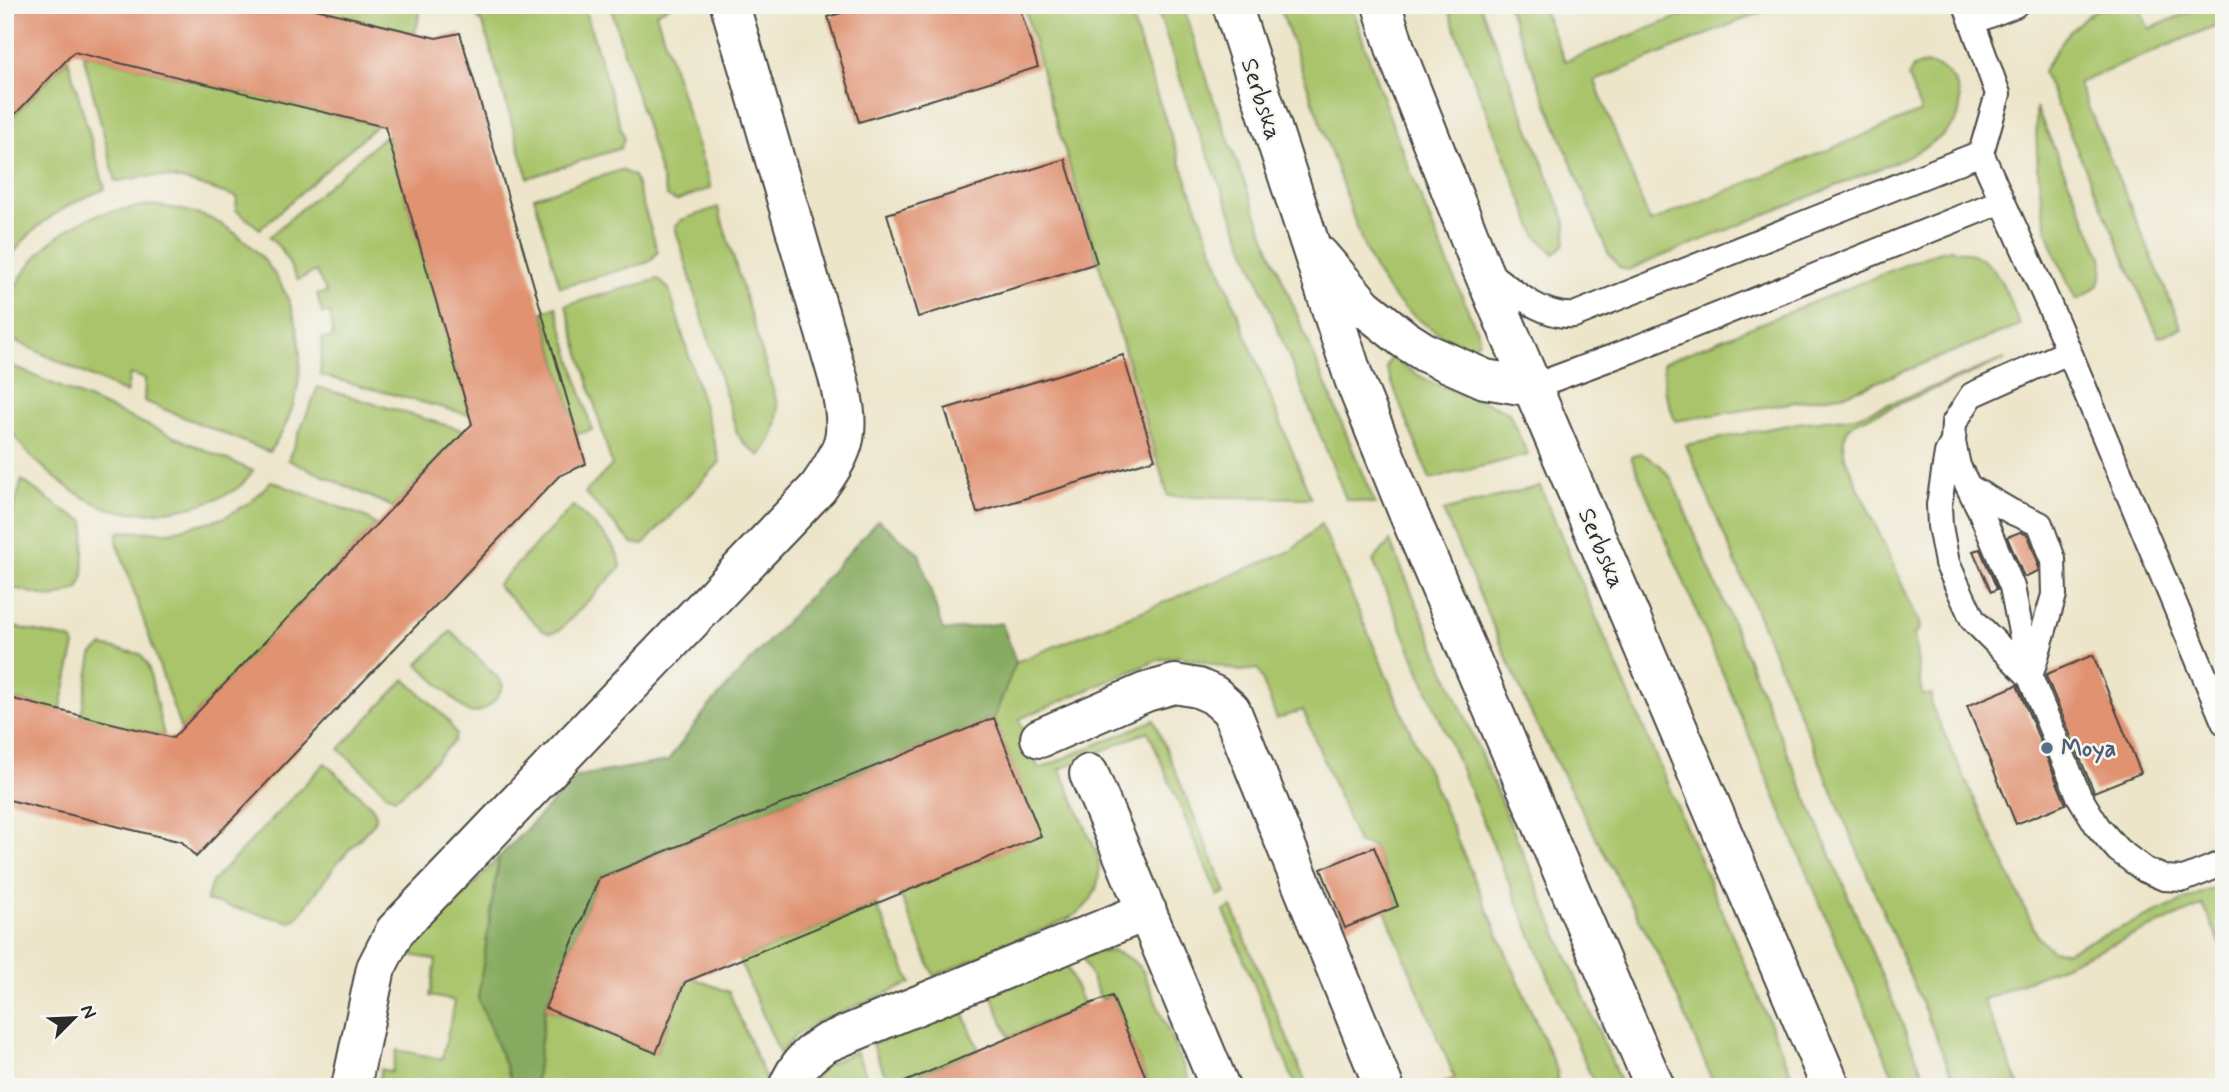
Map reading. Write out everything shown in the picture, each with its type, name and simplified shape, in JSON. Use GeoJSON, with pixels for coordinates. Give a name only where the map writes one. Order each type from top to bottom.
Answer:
{"type":"FeatureCollection","features":[{"type":"Feature","properties":{"kind":"street"},"geometry":{"type":"LineString","coordinates":[[351,1087],[376,968],[395,931],[818,488],[836,462],[845,440],[846,416],[839,381],[730,5]]}},
{"type":"Feature","properties":{"kind":"street","name":"Serbska"},"geometry":{"type":"LineString","coordinates":[[1232,5],[1354,379],[1407,510],[1654,1087]]}},
{"type":"Feature","properties":{"kind":"street","name":"Serbska"},"geometry":{"type":"LineString","coordinates":[[1382,5],[1396,51],[1482,269],[1830,1087]]}},
{"type":"Feature","properties":{"kind":"street"},"geometry":{"type":"LineString","coordinates":[[1308,243],[1364,307],[1404,339],[1426,353],[1485,379],[1532,387]]}},
{"type":"Feature","properties":{"kind":"street"},"geometry":{"type":"LineString","coordinates":[[1040,737],[1146,692],[1175,684],[1198,688],[1214,695],[1231,710],[1384,1087]]}},
{"type":"Feature","properties":{"kind":"street"},"geometry":{"type":"LineString","coordinates":[[1089,774],[1220,1087]]}},
{"type":"Feature","properties":{"kind":"street"},"geometry":{"type":"LineString","coordinates":[[788,1087],[793,1074],[807,1055],[826,1043],[1147,911]]}},
{"type":"Feature","properties":{"kind":"lane"},"geometry":{"type":"LineString","coordinates":[[2015,5],[1969,13],[1998,94],[1981,153],[2224,722]]}},
{"type":"Feature","properties":{"kind":"lane"},"geometry":{"type":"LineString","coordinates":[[1482,269],[1540,309],[1562,316],[1574,315],[1981,153]]}},
{"type":"Feature","properties":{"kind":"lane"},"geometry":{"type":"LineString","coordinates":[[1532,387],[1642,346],[2001,201]]}},
{"type":"Feature","properties":{"kind":"lane"},"geometry":{"type":"LineString","coordinates":[[2068,352],[1972,395],[1954,423],[1953,442],[1958,466],[2012,587],[2030,677],[2079,796],[2098,827],[2118,850],[2145,870],[2164,878],[2184,879],[2224,863]]}},
{"type":"Feature","properties":{"kind":"lane"},"geometry":{"type":"LineString","coordinates":[[1953,442],[1947,453],[1939,505],[1947,563],[1973,620],[2030,677]]}},
{"type":"Feature","properties":{"kind":"lane"},"geometry":{"type":"LineString","coordinates":[[1969,487],[2011,512],[2040,524],[2053,559],[2054,595],[2030,677]]}},
{"type":"Feature","properties":{"kind":"green space"},"geometry":{"type":"Polygon","coordinates":[[[312,5],[422,5],[415,33],[311,8],[312,5]]]}},
{"type":"Feature","properties":{"kind":"green space"},"geometry":{"type":"Polygon","coordinates":[[[467,5],[582,5],[624,138],[621,148],[528,178],[483,24],[467,5]]]}},
{"type":"Feature","properties":{"kind":"green space"},"geometry":{"type":"Polygon","coordinates":[[[610,5],[672,5],[656,13],[711,188],[676,201],[667,196],[610,5]]]}},
{"type":"Feature","properties":{"kind":"green space"},"geometry":{"type":"Polygon","coordinates":[[[1024,5],[1128,5],[1191,192],[1311,498],[1168,496],[1024,5]]]}},
{"type":"Feature","properties":{"kind":"green space"},"geometry":{"type":"Polygon","coordinates":[[[1156,5],[1183,5],[1214,101],[1269,247],[1375,504],[1346,499],[1192,115],[1156,5]]]}},
{"type":"Feature","properties":{"kind":"green space"},"geometry":{"type":"Polygon","coordinates":[[[1279,5],[1352,5],[1395,131],[1479,336],[1479,341],[1474,345],[1451,339],[1426,325],[1394,298],[1379,278],[1360,237],[1279,5]]]}},
{"type":"Feature","properties":{"kind":"green space"},"geometry":{"type":"Polygon","coordinates":[[[1447,5],[1480,5],[1566,222],[1565,243],[1554,254],[1536,235],[1470,71],[1447,5]]]}},
{"type":"Feature","properties":{"kind":"green space"},"geometry":{"type":"Polygon","coordinates":[[[1507,5],[1541,5],[1565,61],[1709,5],[1778,5],[1595,81],[1650,222],[1921,112],[1908,77],[1913,67],[1932,65],[1950,76],[1958,91],[1960,109],[1953,125],[1947,131],[1933,142],[1893,163],[1628,270],[1619,267],[1608,253],[1507,5]]]}},
{"type":"Feature","properties":{"kind":"green space"},"geometry":{"type":"Polygon","coordinates":[[[2103,5],[2138,5],[2149,29],[2206,5],[2224,5],[2224,22],[2078,83],[2182,328],[2159,337],[2043,72],[2068,34],[2103,5]]]}},
{"type":"Feature","properties":{"kind":"green space"},"geometry":{"type":"Polygon","coordinates":[[[83,54],[377,125],[260,229],[236,210],[237,197],[191,182],[164,177],[149,176],[116,182],[83,54]]]}},
{"type":"Feature","properties":{"kind":"green space"},"geometry":{"type":"Polygon","coordinates":[[[68,59],[105,189],[48,219],[23,241],[5,268],[5,125],[68,59]]]}},
{"type":"Feature","properties":{"kind":"green space"},"geometry":{"type":"Polygon","coordinates":[[[2036,107],[2102,257],[2101,279],[2095,289],[2076,300],[2059,263],[2043,212],[2036,107]]]}},
{"type":"Feature","properties":{"kind":"green space"},"geometry":{"type":"Polygon","coordinates":[[[387,134],[470,415],[320,375],[322,338],[333,338],[330,313],[322,314],[317,294],[327,293],[316,271],[298,280],[281,249],[269,237],[387,134]]]}},
{"type":"Feature","properties":{"kind":"green space"},"geometry":{"type":"Polygon","coordinates":[[[621,170],[634,176],[658,252],[649,262],[560,287],[534,197],[621,170]]]}},
{"type":"Feature","properties":{"kind":"green space"},"geometry":{"type":"Polygon","coordinates":[[[149,205],[180,209],[204,216],[241,238],[266,262],[284,291],[295,322],[300,355],[297,388],[287,421],[269,452],[144,401],[145,379],[130,374],[126,393],[5,336],[5,312],[12,293],[31,264],[55,239],[84,220],[100,214],[149,205]]]}},
{"type":"Feature","properties":{"kind":"green space"},"geometry":{"type":"Polygon","coordinates":[[[718,207],[778,406],[774,432],[760,456],[738,436],[675,227],[681,220],[718,207]]]}},
{"type":"Feature","properties":{"kind":"green space"},"geometry":{"type":"Polygon","coordinates":[[[1950,249],[1966,252],[1989,265],[2003,285],[2020,325],[1847,394],[1675,421],[1665,391],[1663,363],[1950,249]]]}},
{"type":"Feature","properties":{"kind":"green space"},"geometry":{"type":"Polygon","coordinates":[[[658,279],[669,289],[720,462],[643,545],[632,543],[585,493],[612,465],[566,305],[658,279]]]}},
{"type":"Feature","properties":{"kind":"green space"},"geometry":{"type":"Polygon","coordinates":[[[556,306],[592,430],[577,434],[543,312],[556,306]]]}},
{"type":"Feature","properties":{"kind":"green space"},"geometry":{"type":"Polygon","coordinates":[[[1390,359],[1436,384],[1509,413],[1528,455],[1430,479],[1386,368],[1390,359]]]}},
{"type":"Feature","properties":{"kind":"green space"},"geometry":{"type":"Polygon","coordinates":[[[2005,359],[1856,422],[1844,439],[1846,460],[1919,622],[1920,629],[1914,635],[1922,695],[1932,694],[1931,705],[2038,937],[2052,950],[2067,951],[2206,891],[2224,887],[2224,952],[2203,905],[1983,1000],[2020,1087],[1957,1087],[1686,445],[1797,423],[1855,417],[2005,359]]]}},
{"type":"Feature","properties":{"kind":"green space"},"geometry":{"type":"Polygon","coordinates":[[[5,363],[253,471],[241,485],[226,494],[193,506],[155,512],[119,511],[105,507],[80,495],[57,479],[28,453],[16,438],[6,411],[5,363]]]}},
{"type":"Feature","properties":{"kind":"green space"},"geometry":{"type":"Polygon","coordinates":[[[318,387],[466,431],[393,507],[288,460],[318,387]]]}},
{"type":"Feature","properties":{"kind":"green space"},"geometry":{"type":"Polygon","coordinates":[[[1641,453],[1660,465],[1671,478],[1929,1087],[1898,1087],[1631,457],[1641,453]]]}},
{"type":"Feature","properties":{"kind":"green space"},"geometry":{"type":"Polygon","coordinates":[[[22,480],[67,513],[85,521],[83,578],[78,589],[53,598],[5,586],[5,538],[22,480]]]}},
{"type":"Feature","properties":{"kind":"green space"},"geometry":{"type":"Polygon","coordinates":[[[271,481],[365,517],[376,525],[181,730],[117,542],[117,534],[121,531],[169,532],[223,518],[252,501],[271,481]]]}},
{"type":"Feature","properties":{"kind":"green space"},"geometry":{"type":"Polygon","coordinates":[[[1540,486],[1797,1087],[1715,1087],[1665,968],[1533,718],[1443,511],[1540,486]]]}},
{"type":"Feature","properties":{"kind":"green space"},"geometry":{"type":"Polygon","coordinates":[[[573,506],[609,541],[621,567],[560,630],[551,633],[542,630],[497,585],[573,506]]]}},
{"type":"Feature","properties":{"kind":"green space"},"geometry":{"type":"Polygon","coordinates":[[[878,520],[919,553],[943,631],[1002,623],[1016,662],[994,718],[599,878],[545,1008],[535,1087],[514,1087],[478,998],[499,857],[578,776],[668,761],[706,710],[878,520]]]}},
{"type":"Feature","properties":{"kind":"green space"},"geometry":{"type":"Polygon","coordinates":[[[1321,524],[1558,1073],[1556,1087],[1435,1087],[1455,1078],[1385,911],[1398,905],[1374,847],[1358,843],[1303,710],[1277,719],[1258,669],[1240,671],[1179,656],[1158,660],[1019,719],[1039,769],[1154,720],[1226,892],[1218,896],[1148,731],[1060,769],[1099,864],[1096,890],[1087,905],[1072,917],[934,976],[900,894],[1040,836],[994,718],[1016,662],[1291,551],[1321,524]]]}},
{"type":"Feature","properties":{"kind":"green space"},"geometry":{"type":"Polygon","coordinates":[[[1390,541],[1622,1087],[1596,1087],[1590,1074],[1373,561],[1390,541]]]}},
{"type":"Feature","properties":{"kind":"green space"},"geometry":{"type":"Polygon","coordinates":[[[5,625],[70,639],[75,645],[60,711],[5,697],[5,625]]]}},
{"type":"Feature","properties":{"kind":"green space"},"geometry":{"type":"Polygon","coordinates":[[[451,631],[503,686],[497,697],[479,712],[467,712],[418,664],[451,631]]]}},
{"type":"Feature","properties":{"kind":"green space"},"geometry":{"type":"Polygon","coordinates":[[[102,646],[140,654],[148,665],[164,736],[81,716],[92,655],[102,646]]]}},
{"type":"Feature","properties":{"kind":"green space"},"geometry":{"type":"Polygon","coordinates":[[[405,679],[447,719],[456,734],[453,742],[395,798],[387,794],[339,749],[405,679]]]}},
{"type":"Feature","properties":{"kind":"green space"},"geometry":{"type":"Polygon","coordinates":[[[325,763],[372,807],[376,814],[374,823],[338,862],[299,916],[291,922],[206,901],[212,882],[325,763]]]}},
{"type":"Feature","properties":{"kind":"green space"},"geometry":{"type":"Polygon","coordinates":[[[499,857],[478,998],[514,1087],[378,1087],[381,1069],[392,1072],[397,1050],[442,1059],[455,1001],[430,996],[436,960],[411,955],[416,946],[499,857]]]}},
{"type":"Feature","properties":{"kind":"green space"},"geometry":{"type":"Polygon","coordinates":[[[876,904],[911,983],[818,1022],[795,1036],[780,1054],[739,960],[876,904]]]}},
{"type":"Feature","properties":{"kind":"green space"},"geometry":{"type":"Polygon","coordinates":[[[1232,907],[1308,1087],[1296,1087],[1224,911],[1232,907]]]}},
{"type":"Feature","properties":{"kind":"green space"},"geometry":{"type":"Polygon","coordinates":[[[1113,951],[1131,959],[1143,971],[1192,1087],[1150,1087],[1112,995],[1101,999],[1082,957],[1113,951]]]}},
{"type":"Feature","properties":{"kind":"green space"},"geometry":{"type":"Polygon","coordinates":[[[1066,964],[1084,1006],[1009,1037],[991,994],[1066,964]]]}},
{"type":"Feature","properties":{"kind":"green space"},"geometry":{"type":"Polygon","coordinates":[[[688,976],[729,992],[766,1080],[765,1087],[535,1087],[545,1008],[656,1053],[688,976]]]}},
{"type":"Feature","properties":{"kind":"green space"},"geometry":{"type":"Polygon","coordinates":[[[961,1007],[979,1050],[890,1086],[872,1045],[961,1007]]]}},
{"type":"Feature","properties":{"kind":"green space"},"geometry":{"type":"Polygon","coordinates":[[[856,1051],[871,1087],[810,1087],[822,1067],[856,1051]]]}},
{"type":"Feature","properties":{"kind":"building"},"geometry":{"type":"Polygon","coordinates":[[[5,5],[299,5],[436,38],[460,33],[586,464],[559,476],[196,857],[182,842],[5,799],[5,697],[173,738],[472,424],[385,127],[74,52],[5,125],[5,5]]]}},
{"type":"Feature","properties":{"kind":"building"},"geometry":{"type":"Polygon","coordinates":[[[867,5],[1019,5],[1038,67],[859,122],[828,17],[867,5]]]}},
{"type":"Feature","properties":{"kind":"building"},"geometry":{"type":"Polygon","coordinates":[[[1065,159],[1097,263],[918,317],[887,214],[1065,159]]]}},
{"type":"Feature","properties":{"kind":"building"},"geometry":{"type":"Polygon","coordinates":[[[1123,355],[1155,459],[977,513],[945,409],[1123,355]]]}},
{"type":"Feature","properties":{"kind":"building"},"geometry":{"type":"Polygon","coordinates":[[[2020,532],[2028,535],[2038,562],[2038,571],[2024,577],[2007,537],[2020,532]]]}},
{"type":"Feature","properties":{"kind":"building"},"geometry":{"type":"Polygon","coordinates":[[[1980,549],[1997,589],[1991,592],[1973,551],[1980,549]]]}},
{"type":"Feature","properties":{"kind":"building"},"geometry":{"type":"Polygon","coordinates":[[[2093,655],[2141,773],[2094,792],[2046,676],[2093,655]]]}},
{"type":"Feature","properties":{"kind":"building"},"geometry":{"type":"Polygon","coordinates":[[[2017,685],[2066,804],[2016,824],[1967,706],[2017,685]]]}},
{"type":"Feature","properties":{"kind":"building"},"geometry":{"type":"Polygon","coordinates":[[[994,718],[1041,836],[685,982],[656,1053],[545,1008],[599,878],[994,718]]]}},
{"type":"Feature","properties":{"kind":"building"},"geometry":{"type":"Polygon","coordinates":[[[1374,847],[1398,906],[1345,928],[1321,869],[1374,847]]]}},
{"type":"Feature","properties":{"kind":"building"},"geometry":{"type":"Polygon","coordinates":[[[1112,996],[1150,1087],[893,1087],[1084,1006],[1112,996]]]}},
{"type":"Feature","properties":{"kind":"place","name":"Moya"},"geometry":{"type":"Point","coordinates":[2047,748]}}]}
